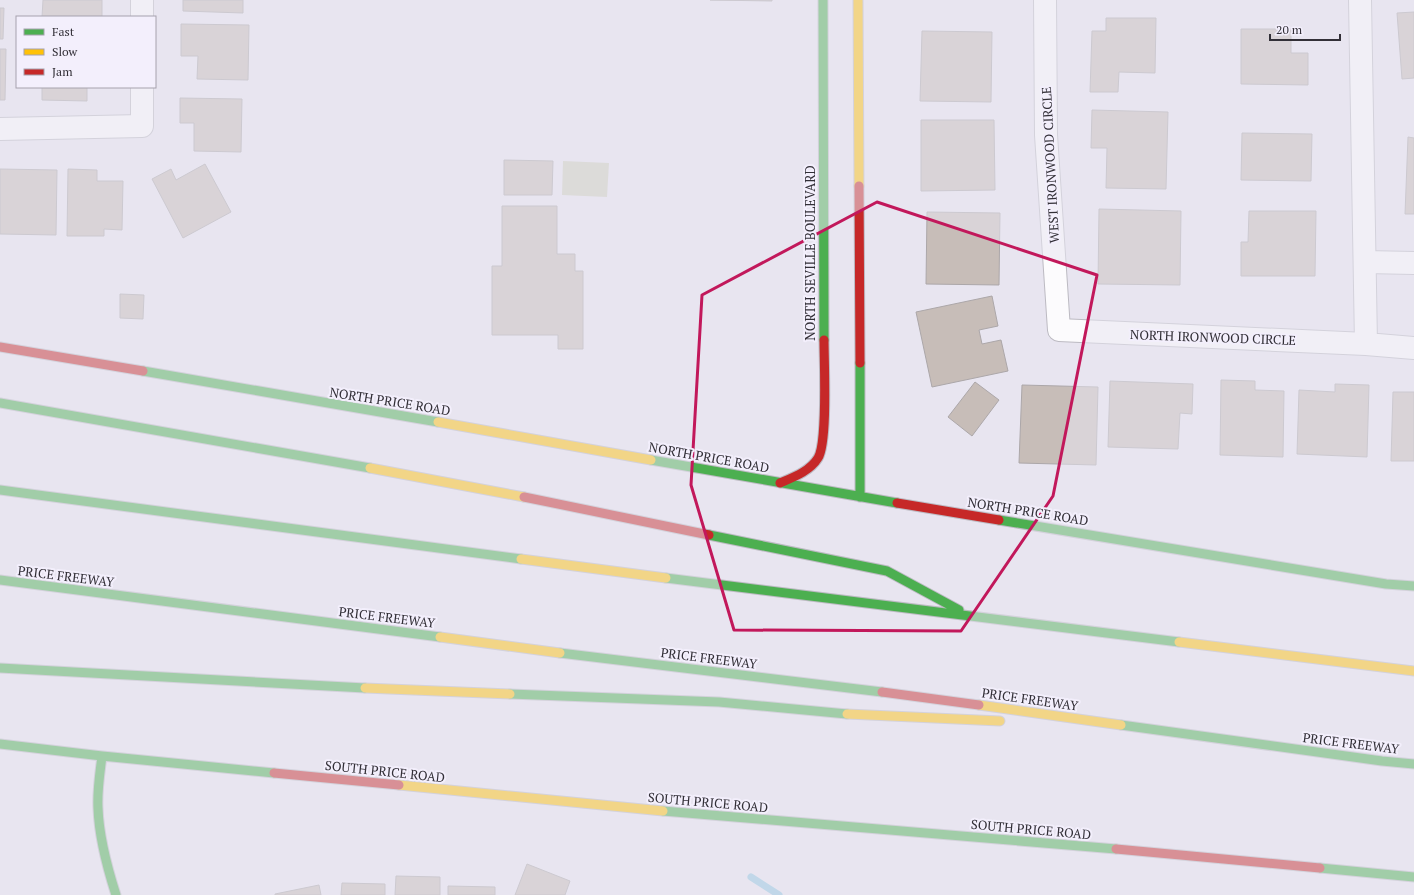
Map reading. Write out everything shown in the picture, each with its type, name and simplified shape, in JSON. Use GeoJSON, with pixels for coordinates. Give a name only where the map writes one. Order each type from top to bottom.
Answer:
{"type":"FeatureCollection","features":[{"type":"Feature","properties":{"kind":"main road","name":"NORTH SEVILLE BOULEVARD"},"geometry":{"type":"LineString","coordinates":[[780,483],[810,468],[820,456],[824,435],[827,119],[823,0]]}},
{"type":"Feature","properties":{"kind":"main road"},"geometry":{"type":"LineString","coordinates":[[858,0],[854,118],[861,464],[860,497]]}},
{"type":"Feature","properties":{"kind":"main road","name":"NORTH PRICE ROAD"},"geometry":{"type":"LineString","coordinates":[[0,347],[463,426],[860,497],[1386,584],[1414,586]]}},
{"type":"Feature","properties":{"kind":"main road"},"geometry":{"type":"LineString","coordinates":[[0,403],[453,484],[887,571],[969,616]]}},
{"type":"Feature","properties":{"kind":"main road"},"geometry":{"type":"LineString","coordinates":[[0,490],[622,573],[1414,671]]}},
{"type":"Feature","properties":{"kind":"main road","name":"PRICE FREEWAY"},"geometry":{"type":"LineString","coordinates":[[0,580],[623,661],[838,686],[1375,760],[1414,764]]}},
{"type":"Feature","properties":{"kind":"main road"},"geometry":{"type":"LineString","coordinates":[[0,668],[307,686],[719,702],[839,714],[1006,722]]}},
{"type":"Feature","properties":{"kind":"main road"},"geometry":{"type":"LineString","coordinates":[[1046,723],[1141,728]]}},
{"type":"Feature","properties":{"kind":"main road","name":"SOUTH PRICE ROAD"},"geometry":{"type":"LineString","coordinates":[[0,744],[102,756],[682,813],[1138,851],[1414,877]]}},
{"type":"Feature","properties":{"kind":"main road"},"geometry":{"type":"LineString","coordinates":[[102,756],[98,796],[99,818],[116,895]]}},
{"type":"Feature","properties":{"kind":"street"},"geometry":{"type":"LineString","coordinates":[[142,0],[142,16]]}},
{"type":"Feature","properties":{"kind":"street","name":"WEST IRONWOOD CIRCLE"},"geometry":{"type":"LineString","coordinates":[[1045,0],[1046,135],[1060,330]]}},
{"type":"Feature","properties":{"kind":"street"},"geometry":{"type":"LineString","coordinates":[[1360,0],[1366,344],[1414,348]]}},
{"type":"Feature","properties":{"kind":"street"},"geometry":{"type":"LineString","coordinates":[[0,129],[142,126],[142,88]]}},
{"type":"Feature","properties":{"kind":"street"},"geometry":{"type":"LineString","coordinates":[[1365,262],[1414,263]]}},
{"type":"Feature","properties":{"kind":"street","name":"NORTH IRONWOOD CIRCLE"},"geometry":{"type":"LineString","coordinates":[[1060,330],[1366,344]]}},
{"type":"Feature","properties":{"kind":"highlighted area"},"geometry":{"type":"Polygon","coordinates":[[[877,202],[1097,275],[1053,496],[961,631],[734,630],[691,485],[702,295],[877,202]]]}},
{"type":"Feature","properties":{"kind":"shaded area"},"geometry":{"type":"Polygon","coordinates":[[[563,161],[609,163],[607,197],[562,195],[563,161]]]}},
{"type":"Feature","properties":{"kind":"building"},"geometry":{"type":"Polygon","coordinates":[[[43,0],[102,0],[102,16],[42,16],[43,0]]]}},
{"type":"Feature","properties":{"kind":"building"},"geometry":{"type":"Polygon","coordinates":[[[183,0],[243,0],[243,13],[183,11],[183,0]]]}},
{"type":"Feature","properties":{"kind":"building"},"geometry":{"type":"Polygon","coordinates":[[[710,0],[772,0],[772,1],[710,0]]]}},
{"type":"Feature","properties":{"kind":"building"},"geometry":{"type":"Polygon","coordinates":[[[0,8],[4,8],[3,39],[0,39],[0,8]]]}},
{"type":"Feature","properties":{"kind":"building"},"geometry":{"type":"Polygon","coordinates":[[[1414,12],[1414,78],[1402,79],[1397,13],[1414,12]]]}},
{"type":"Feature","properties":{"kind":"building"},"geometry":{"type":"Polygon","coordinates":[[[1106,18],[1156,18],[1155,73],[1119,72],[1118,92],[1090,92],[1092,31],[1106,31],[1106,18]]]}},
{"type":"Feature","properties":{"kind":"building"},"geometry":{"type":"Polygon","coordinates":[[[181,24],[249,25],[248,80],[197,79],[198,56],[181,56],[181,24]]]}},
{"type":"Feature","properties":{"kind":"building"},"geometry":{"type":"Polygon","coordinates":[[[1241,29],[1291,29],[1291,53],[1308,53],[1308,85],[1241,84],[1241,29]]]}},
{"type":"Feature","properties":{"kind":"building"},"geometry":{"type":"Polygon","coordinates":[[[922,31],[992,32],[991,102],[920,101],[922,31]]]}},
{"type":"Feature","properties":{"kind":"building"},"geometry":{"type":"Polygon","coordinates":[[[0,49],[6,49],[5,100],[0,100],[0,49]]]}},
{"type":"Feature","properties":{"kind":"building"},"geometry":{"type":"Polygon","coordinates":[[[42,88],[87,88],[87,101],[42,100],[42,88]]]}},
{"type":"Feature","properties":{"kind":"building"},"geometry":{"type":"Polygon","coordinates":[[[180,98],[242,99],[241,152],[194,151],[194,123],[180,123],[180,98]]]}},
{"type":"Feature","properties":{"kind":"building"},"geometry":{"type":"Polygon","coordinates":[[[1092,110],[1168,112],[1166,189],[1106,188],[1107,148],[1091,148],[1092,110]]]}},
{"type":"Feature","properties":{"kind":"building"},"geometry":{"type":"Polygon","coordinates":[[[921,120],[994,120],[995,190],[921,191],[921,120]]]}},
{"type":"Feature","properties":{"kind":"building"},"geometry":{"type":"Polygon","coordinates":[[[1242,133],[1312,134],[1311,181],[1241,180],[1242,133]]]}},
{"type":"Feature","properties":{"kind":"building"},"geometry":{"type":"Polygon","coordinates":[[[1408,137],[1414,138],[1414,214],[1405,214],[1408,137]]]}},
{"type":"Feature","properties":{"kind":"building"},"geometry":{"type":"Polygon","coordinates":[[[504,160],[553,161],[552,195],[504,195],[504,160]]]}},
{"type":"Feature","properties":{"kind":"building"},"geometry":{"type":"Polygon","coordinates":[[[205,164],[231,212],[183,238],[152,179],[171,169],[176,180],[205,164]]]}},
{"type":"Feature","properties":{"kind":"building"},"geometry":{"type":"Polygon","coordinates":[[[0,169],[57,170],[56,235],[0,234],[0,169]]]}},
{"type":"Feature","properties":{"kind":"building"},"geometry":{"type":"Polygon","coordinates":[[[68,169],[97,170],[97,181],[123,181],[122,230],[104,229],[104,236],[67,236],[68,169]]]}},
{"type":"Feature","properties":{"kind":"building"},"geometry":{"type":"Polygon","coordinates":[[[502,206],[557,206],[557,254],[575,254],[575,271],[583,271],[583,349],[558,349],[558,335],[492,335],[492,266],[502,266],[502,206]]]}},
{"type":"Feature","properties":{"kind":"building"},"geometry":{"type":"Polygon","coordinates":[[[1099,209],[1181,211],[1180,285],[1098,284],[1099,209]]]}},
{"type":"Feature","properties":{"kind":"building"},"geometry":{"type":"Polygon","coordinates":[[[1249,211],[1316,211],[1315,276],[1241,276],[1241,242],[1248,242],[1249,211]]]}},
{"type":"Feature","properties":{"kind":"building"},"geometry":{"type":"Polygon","coordinates":[[[927,212],[1000,213],[999,285],[926,284],[927,212]]]}},
{"type":"Feature","properties":{"kind":"building"},"geometry":{"type":"Polygon","coordinates":[[[120,294],[144,295],[143,319],[120,318],[120,294]]]}},
{"type":"Feature","properties":{"kind":"building"},"geometry":{"type":"Polygon","coordinates":[[[992,296],[998,326],[979,330],[982,344],[1001,340],[1008,371],[932,387],[916,312],[992,296]]]}},
{"type":"Feature","properties":{"kind":"building"},"geometry":{"type":"Polygon","coordinates":[[[1221,380],[1255,381],[1255,390],[1284,391],[1283,457],[1220,455],[1221,380]]]}},
{"type":"Feature","properties":{"kind":"building"},"geometry":{"type":"Polygon","coordinates":[[[1110,381],[1193,384],[1192,414],[1180,413],[1178,449],[1108,447],[1110,381]]]}},
{"type":"Feature","properties":{"kind":"building"},"geometry":{"type":"Polygon","coordinates":[[[975,382],[999,400],[972,436],[948,417],[975,382]]]}},
{"type":"Feature","properties":{"kind":"building"},"geometry":{"type":"Polygon","coordinates":[[[1335,384],[1369,385],[1367,457],[1297,454],[1299,390],[1335,392],[1335,384]]]}},
{"type":"Feature","properties":{"kind":"building"},"geometry":{"type":"Polygon","coordinates":[[[1022,385],[1098,387],[1096,465],[1019,463],[1022,385]]]}},
{"type":"Feature","properties":{"kind":"building"},"geometry":{"type":"Polygon","coordinates":[[[1393,392],[1414,392],[1414,461],[1391,461],[1393,392]]]}},
{"type":"Feature","properties":{"kind":"building"},"geometry":{"type":"Polygon","coordinates":[[[527,864],[570,881],[565,895],[515,895],[527,864]]]}},
{"type":"Feature","properties":{"kind":"building"},"geometry":{"type":"Polygon","coordinates":[[[396,876],[440,877],[440,895],[395,895],[396,876]]]}},
{"type":"Feature","properties":{"kind":"building"},"geometry":{"type":"Polygon","coordinates":[[[342,883],[385,884],[385,895],[341,895],[342,883]]]}},
{"type":"Feature","properties":{"kind":"building"},"geometry":{"type":"Polygon","coordinates":[[[319,885],[321,895],[275,895],[275,894],[319,885]]]}},
{"type":"Feature","properties":{"kind":"building"},"geometry":{"type":"Polygon","coordinates":[[[448,886],[495,887],[495,895],[448,895],[448,886]]]}},
{"type":"Feature","properties":{"kind":"waterway"},"geometry":{"type":"LineString","coordinates":[[751,877],[779,895]]}},
{"type":"Feature","properties":{"kind":"traffic: fast"},"geometry":{"type":"LineString","coordinates":[[823,0],[824,340]]}},
{"type":"Feature","properties":{"kind":"traffic: fast"},"geometry":{"type":"LineString","coordinates":[[860,363],[860,497]]}},
{"type":"Feature","properties":{"kind":"traffic: fast"},"geometry":{"type":"LineString","coordinates":[[143,371],[438,422]]}},
{"type":"Feature","properties":{"kind":"traffic: fast"},"geometry":{"type":"LineString","coordinates":[[0,403],[370,468]]}},
{"type":"Feature","properties":{"kind":"traffic: fast"},"geometry":{"type":"LineString","coordinates":[[651,460],[897,503]]}},
{"type":"Feature","properties":{"kind":"traffic: fast"},"geometry":{"type":"LineString","coordinates":[[0,490],[521,559]]}},
{"type":"Feature","properties":{"kind":"traffic: fast"},"geometry":{"type":"LineString","coordinates":[[999,520],[1386,584],[1414,586]]}},
{"type":"Feature","properties":{"kind":"traffic: fast"},"geometry":{"type":"LineString","coordinates":[[709,535],[887,571],[959,610]]}},
{"type":"Feature","properties":{"kind":"traffic: fast"},"geometry":{"type":"LineString","coordinates":[[666,578],[1179,642]]}},
{"type":"Feature","properties":{"kind":"traffic: fast"},"geometry":{"type":"LineString","coordinates":[[0,580],[440,637]]}},
{"type":"Feature","properties":{"kind":"traffic: fast"},"geometry":{"type":"LineString","coordinates":[[560,653],[882,692]]}},
{"type":"Feature","properties":{"kind":"traffic: fast"},"geometry":{"type":"LineString","coordinates":[[0,668],[365,688]]}},
{"type":"Feature","properties":{"kind":"traffic: fast"},"geometry":{"type":"LineString","coordinates":[[510,694],[719,702],[847,714]]}},
{"type":"Feature","properties":{"kind":"traffic: fast"},"geometry":{"type":"LineString","coordinates":[[1121,725],[1382,761],[1414,764]]}},
{"type":"Feature","properties":{"kind":"traffic: fast"},"geometry":{"type":"LineString","coordinates":[[0,744],[274,773]]}},
{"type":"Feature","properties":{"kind":"traffic: fast"},"geometry":{"type":"LineString","coordinates":[[102,756],[98,795],[100,830],[104,852],[116,895]]}},
{"type":"Feature","properties":{"kind":"traffic: fast"},"geometry":{"type":"LineString","coordinates":[[663,811],[1116,849]]}},
{"type":"Feature","properties":{"kind":"traffic: fast"},"geometry":{"type":"LineString","coordinates":[[1320,868],[1414,877]]}},
{"type":"Feature","properties":{"kind":"traffic: slow"},"geometry":{"type":"LineString","coordinates":[[858,0],[859,186]]}},
{"type":"Feature","properties":{"kind":"traffic: slow"},"geometry":{"type":"LineString","coordinates":[[438,422],[651,460]]}},
{"type":"Feature","properties":{"kind":"traffic: slow"},"geometry":{"type":"LineString","coordinates":[[370,468],[524,497]]}},
{"type":"Feature","properties":{"kind":"traffic: slow"},"geometry":{"type":"LineString","coordinates":[[521,559],[666,578]]}},
{"type":"Feature","properties":{"kind":"traffic: slow"},"geometry":{"type":"LineString","coordinates":[[440,637],[560,653]]}},
{"type":"Feature","properties":{"kind":"traffic: slow"},"geometry":{"type":"LineString","coordinates":[[1179,642],[1414,671]]}},
{"type":"Feature","properties":{"kind":"traffic: slow"},"geometry":{"type":"LineString","coordinates":[[365,688],[510,694]]}},
{"type":"Feature","properties":{"kind":"traffic: slow"},"geometry":{"type":"LineString","coordinates":[[979,705],[1121,725]]}},
{"type":"Feature","properties":{"kind":"traffic: slow"},"geometry":{"type":"LineString","coordinates":[[847,714],[1000,721]]}},
{"type":"Feature","properties":{"kind":"traffic: slow"},"geometry":{"type":"LineString","coordinates":[[399,785],[663,811]]}},
{"type":"Feature","properties":{"kind":"traffic: jam"},"geometry":{"type":"LineString","coordinates":[[859,186],[860,363]]}},
{"type":"Feature","properties":{"kind":"traffic: jam"},"geometry":{"type":"LineString","coordinates":[[780,483],[811,467],[818,458],[821,449],[824,420],[824,340]]}},
{"type":"Feature","properties":{"kind":"traffic: jam"},"geometry":{"type":"LineString","coordinates":[[0,347],[143,371]]}},
{"type":"Feature","properties":{"kind":"traffic: jam"},"geometry":{"type":"LineString","coordinates":[[524,497],[709,535]]}},
{"type":"Feature","properties":{"kind":"traffic: jam"},"geometry":{"type":"LineString","coordinates":[[897,503],[999,520]]}},
{"type":"Feature","properties":{"kind":"traffic: jam"},"geometry":{"type":"LineString","coordinates":[[882,692],[979,705]]}},
{"type":"Feature","properties":{"kind":"traffic: jam"},"geometry":{"type":"LineString","coordinates":[[274,773],[399,785]]}},
{"type":"Feature","properties":{"kind":"traffic: jam"},"geometry":{"type":"LineString","coordinates":[[1116,849],[1320,868]]}}]}
